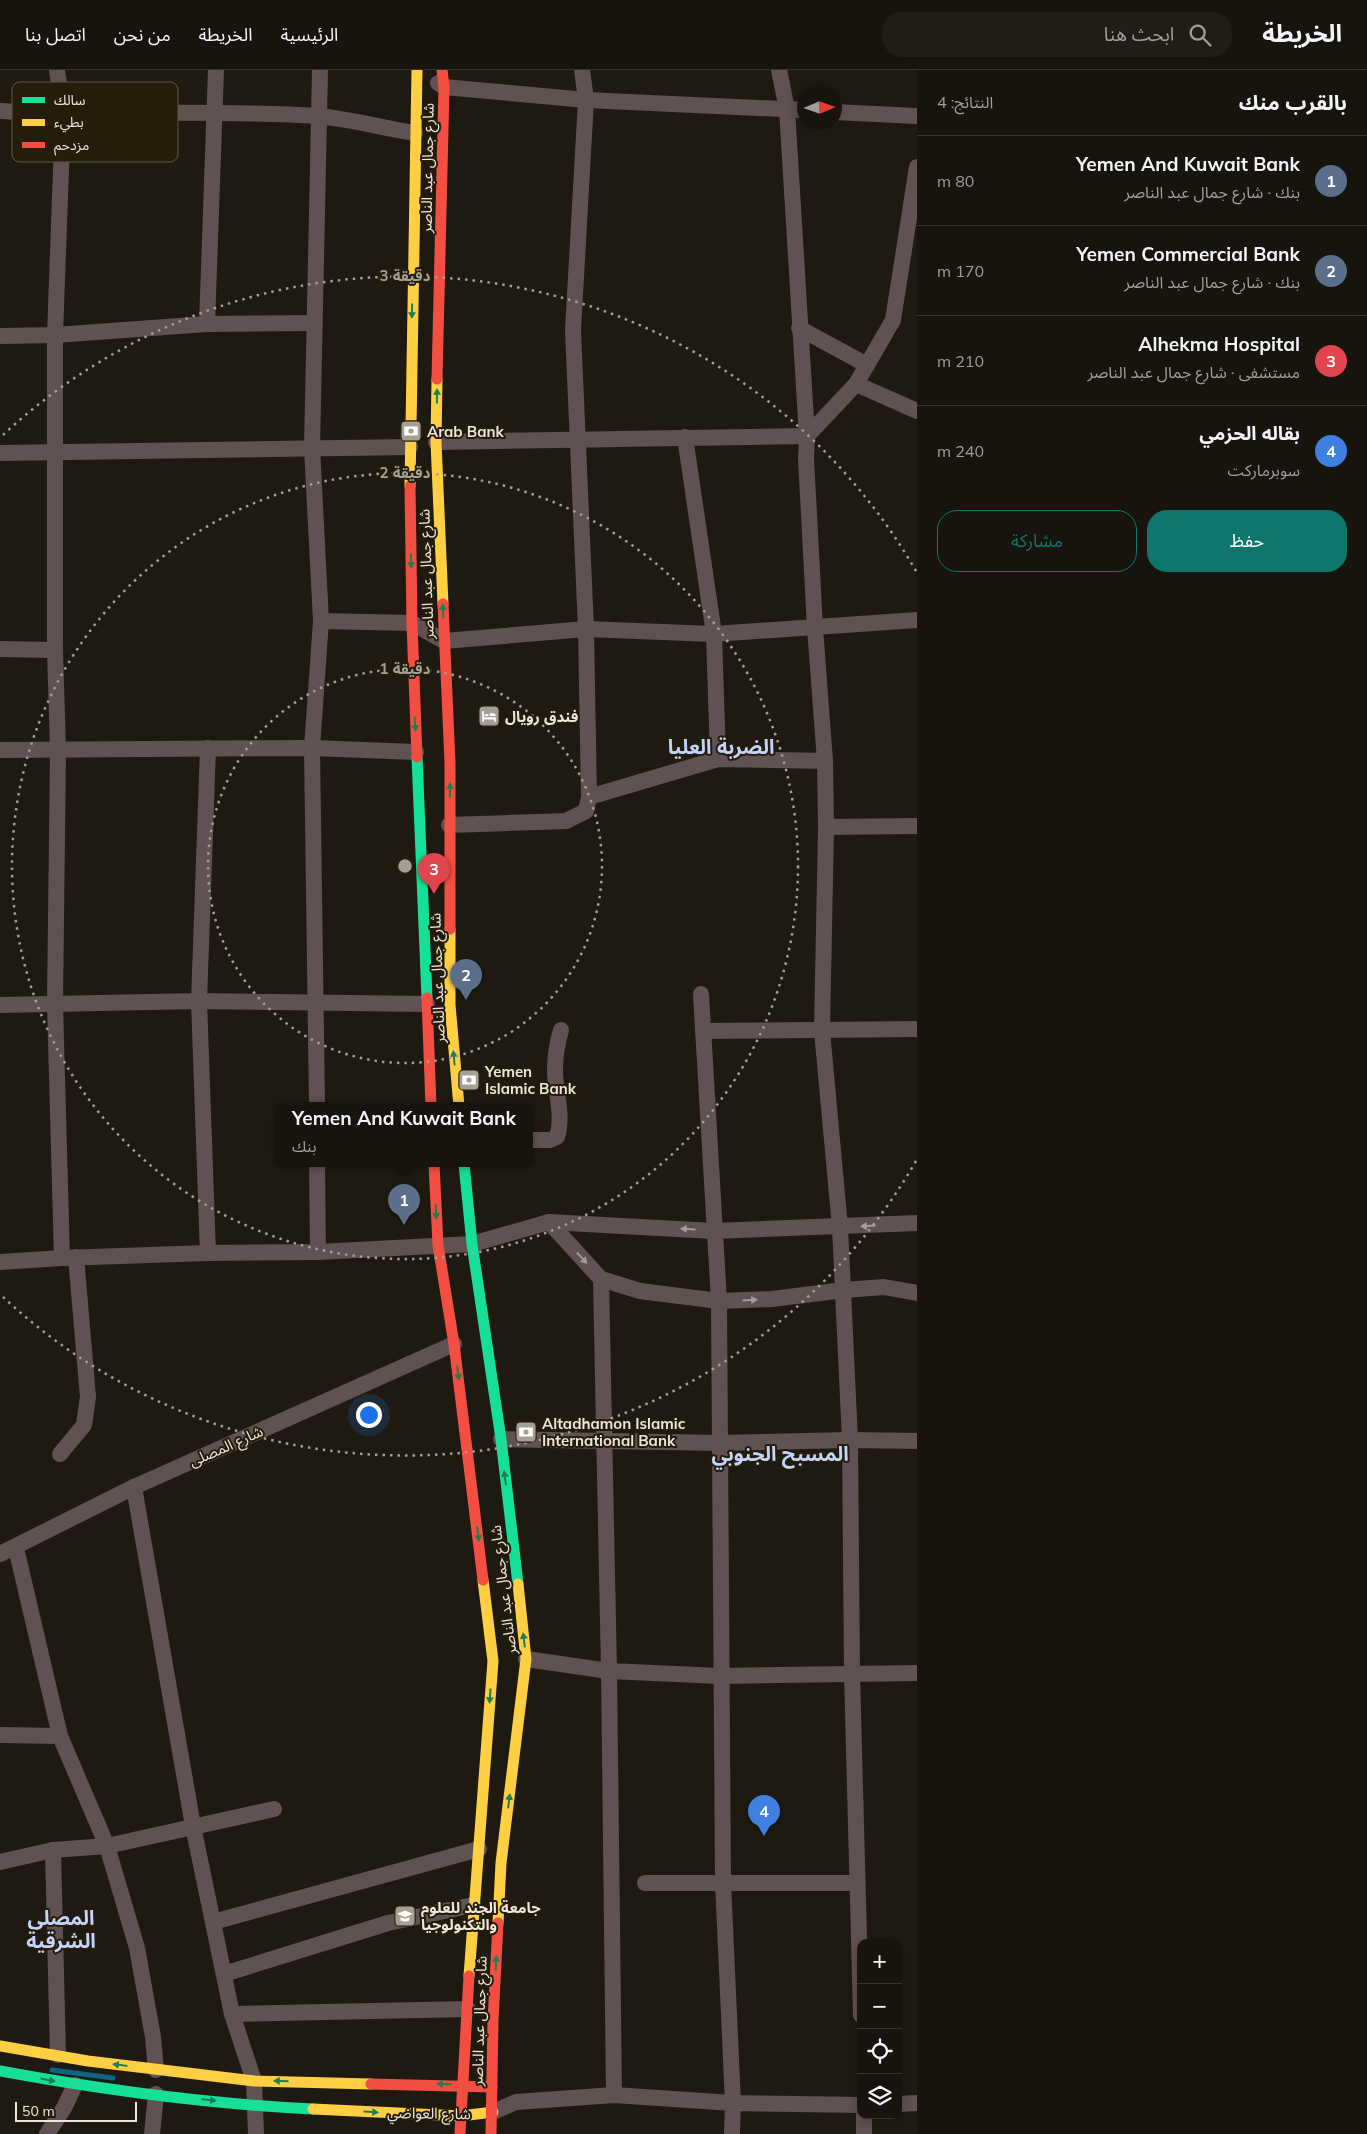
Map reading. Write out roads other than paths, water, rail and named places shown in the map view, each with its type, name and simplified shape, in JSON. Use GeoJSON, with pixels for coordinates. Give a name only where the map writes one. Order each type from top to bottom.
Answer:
{"type":"FeatureCollection","features":[{"type":"Feature","properties":{"kind":"main road","name":"شارع جمال عبد الناصر"},"geometry":{"type":"LineString","coordinates":[[418,70],[415,133],[410,447],[412,623],[431,1102]]}},
{"type":"Feature","properties":{"kind":"main road","name":"شارع جمال عبد الناصر"},"geometry":{"type":"LineString","coordinates":[[442,70],[444,87],[436,442],[450,763],[450,1005],[458,1102]]}},
{"type":"Feature","properties":{"kind":"main road","name":"شارع جمال عبد الناصر"},"geometry":{"type":"LineString","coordinates":[[434,1167],[438,1246],[454,1344],[493,1661],[473,1905],[460,2134]]}},
{"type":"Feature","properties":{"kind":"main road","name":"شارع جمال عبد الناصر"},"geometry":{"type":"LineString","coordinates":[[464,1167],[472,1244],[501,1440],[526,1660],[501,1863],[493,2020],[493,2112],[491,2134]]}},
{"type":"Feature","properties":{"kind":"main road","name":"شارع العواضي"},"geometry":{"type":"LineString","coordinates":[[0,2046],[88,2061],[254,2080],[492,2087]]}},
{"type":"Feature","properties":{"kind":"main road","name":"شارع العواضي"},"geometry":{"type":"LineString","coordinates":[[0,2071],[75,2085],[255,2106],[461,2116],[493,2112]]}},
{"type":"Feature","properties":{"kind":"street"},"geometry":{"type":"LineString","coordinates":[[207,324],[216,70]]}},
{"type":"Feature","properties":{"kind":"street"},"geometry":{"type":"LineString","coordinates":[[317,1102],[312,748],[320,621],[312,448],[320,70]]}},
{"type":"Feature","properties":{"kind":"street"},"geometry":{"type":"LineString","coordinates":[[418,70],[444,87],[586,100],[797,110]]}},
{"type":"Feature","properties":{"kind":"street"},"geometry":{"type":"LineString","coordinates":[[449,825],[566,821],[586,811],[589,797],[586,629],[576,439],[573,330],[586,100],[582,70]]}},
{"type":"Feature","properties":{"kind":"street"},"geometry":{"type":"LineString","coordinates":[[779,70],[787,109],[807,436],[806,458],[815,628],[825,761],[826,826],[822,1030],[840,1227],[850,1440],[852,1673],[860,1984]]}},
{"type":"Feature","properties":{"kind":"street"},"geometry":{"type":"LineString","coordinates":[[178,112],[320,116],[415,133]]}},
{"type":"Feature","properties":{"kind":"street"},"geometry":{"type":"LineString","coordinates":[[842,112],[917,116]]}},
{"type":"Feature","properties":{"kind":"street"},"geometry":{"type":"LineString","coordinates":[[60,1454],[84,1425],[88,1397],[69,1257],[55,1004],[58,750],[55,650],[54,453],[55,335],[61,162]]}},
{"type":"Feature","properties":{"kind":"street"},"geometry":{"type":"LineString","coordinates":[[436,442],[807,436],[856,384],[893,320],[917,167]]}},
{"type":"Feature","properties":{"kind":"street"},"geometry":{"type":"LineString","coordinates":[[0,336],[55,335],[207,324],[314,324]]}},
{"type":"Feature","properties":{"kind":"street"},"geometry":{"type":"LineString","coordinates":[[799,328],[867,365]]}},
{"type":"Feature","properties":{"kind":"street"},"geometry":{"type":"LineString","coordinates":[[856,384],[917,411]]}},
{"type":"Feature","properties":{"kind":"street"},"geometry":{"type":"LineString","coordinates":[[685,438],[714,634],[718,759]]}},
{"type":"Feature","properties":{"kind":"street"},"geometry":{"type":"LineString","coordinates":[[0,453],[410,447]]}},
{"type":"Feature","properties":{"kind":"street"},"geometry":{"type":"LineString","coordinates":[[320,621],[412,623],[444,641],[586,629],[714,634],[917,620]]}},
{"type":"Feature","properties":{"kind":"street"},"geometry":{"type":"LineString","coordinates":[[0,649],[55,650]]}},
{"type":"Feature","properties":{"kind":"street"},"geometry":{"type":"LineString","coordinates":[[208,748],[199,1001],[208,1253]]}},
{"type":"Feature","properties":{"kind":"street"},"geometry":{"type":"LineString","coordinates":[[0,750],[312,748],[416,752]]}},
{"type":"Feature","properties":{"kind":"street"},"geometry":{"type":"LineString","coordinates":[[589,797],[718,759],[825,761]]}},
{"type":"Feature","properties":{"kind":"street"},"geometry":{"type":"LineString","coordinates":[[826,826],[917,826]]}},
{"type":"Feature","properties":{"kind":"street"},"geometry":{"type":"LineString","coordinates":[[701,994],[719,1301],[720,1676],[723,1882],[732,2134]]}},
{"type":"Feature","properties":{"kind":"street"},"geometry":{"type":"LineString","coordinates":[[0,1005],[199,1001],[427,1004]]}},
{"type":"Feature","properties":{"kind":"street"},"geometry":{"type":"LineString","coordinates":[[703,1031],[917,1029]]}},
{"type":"Feature","properties":{"kind":"street"},"geometry":{"type":"LineString","coordinates":[[533,1140],[550,1140],[557,1137],[560,1128],[555,1071],[556,1049],[561,1030]]}},
{"type":"Feature","properties":{"kind":"street"},"geometry":{"type":"LineString","coordinates":[[317,1167],[318,1252]]}},
{"type":"Feature","properties":{"kind":"street"},"geometry":{"type":"LineString","coordinates":[[0,1262],[69,1257],[318,1252],[472,1244],[548,1222],[714,1230],[917,1223]]}},
{"type":"Feature","properties":{"kind":"street"},"geometry":{"type":"LineString","coordinates":[[548,1222],[602,1279],[640,1291],[719,1301],[772,1299],[884,1287],[917,1293]]}},
{"type":"Feature","properties":{"kind":"street"},"geometry":{"type":"LineString","coordinates":[[602,1279],[614,2095]]}},
{"type":"Feature","properties":{"kind":"street","name":"شارع المصلى"},"geometry":{"type":"LineString","coordinates":[[0,1554],[16,1548],[134,1487],[454,1344]]}},
{"type":"Feature","properties":{"kind":"street"},"geometry":{"type":"LineString","coordinates":[[501,1440],[720,1443],[850,1440],[917,1441]]}},
{"type":"Feature","properties":{"kind":"street"},"geometry":{"type":"LineString","coordinates":[[134,1487],[192,1826],[232,2014],[254,2080],[256,2134]]}},
{"type":"Feature","properties":{"kind":"street"},"geometry":{"type":"LineString","coordinates":[[16,1548],[60,1736],[107,1846],[137,1948],[153,2037],[156,2070]]}},
{"type":"Feature","properties":{"kind":"street"},"geometry":{"type":"LineString","coordinates":[[526,1660],[609,1671],[720,1676],[917,1673]]}},
{"type":"Feature","properties":{"kind":"street"},"geometry":{"type":"LineString","coordinates":[[0,1735],[60,1736]]}},
{"type":"Feature","properties":{"kind":"street"},"geometry":{"type":"LineString","coordinates":[[0,1862],[53,1850],[107,1846],[274,1809]]}},
{"type":"Feature","properties":{"kind":"street"},"geometry":{"type":"LineString","coordinates":[[213,1922],[479,1848]]}},
{"type":"Feature","properties":{"kind":"street"},"geometry":{"type":"LineString","coordinates":[[53,1850],[58,2055]]}},
{"type":"Feature","properties":{"kind":"street"},"geometry":{"type":"LineString","coordinates":[[645,1883],[856,1883]]}},
{"type":"Feature","properties":{"kind":"street"},"geometry":{"type":"LineString","coordinates":[[224,1974],[388,1923],[473,1905]]}},
{"type":"Feature","properties":{"kind":"street"},"geometry":{"type":"LineString","coordinates":[[232,2014],[468,2009]]}},
{"type":"Feature","properties":{"kind":"street"},"geometry":{"type":"LineString","coordinates":[[47,2134],[64,2108],[75,2085]]}},
{"type":"Feature","properties":{"kind":"street","name":"شارع العواضي"},"geometry":{"type":"LineString","coordinates":[[492,2087],[516,2102]]}},
{"type":"Feature","properties":{"kind":"street"},"geometry":{"type":"LineString","coordinates":[[152,2134],[156,2094]]}},
{"type":"Feature","properties":{"kind":"street"},"geometry":{"type":"LineString","coordinates":[[516,2102],[614,2095],[732,2103],[857,2105]]}},
{"type":"Feature","properties":{"kind":"street","name":"شارع العواضي"},"geometry":{"type":"LineString","coordinates":[[493,2112],[516,2102]]}},
{"type":"Feature","properties":{"kind":"street"},"geometry":{"type":"LineString","coordinates":[[902,2104],[917,2103]]}},
{"type":"Feature","properties":{"kind":"street"},"geometry":{"type":"LineString","coordinates":[[864,2119],[864,2134]]}},
{"type":"Feature","properties":{"kind":"waterway"},"geometry":{"type":"LineString","coordinates":[[52,2070],[113,2078]]}},
{"type":"Feature","properties":{"kind":"place","name":"Arab Bank"},"geometry":{"type":"Point","coordinates":[411,431]}},
{"type":"Feature","properties":{"kind":"place","name":"فندق رويال"},"geometry":{"type":"Point","coordinates":[489,716]}},
{"type":"Feature","properties":{"kind":"place","name":"Alhekma Hospital"},"geometry":{"type":"Point","coordinates":[434,894]}},
{"type":"Feature","properties":{"kind":"place","name":"Yemen Commercial Bank"},"geometry":{"type":"Point","coordinates":[466,1000]}},
{"type":"Feature","properties":{"kind":"place","name":"Yemen Islamic Bank"},"geometry":{"type":"Point","coordinates":[469,1080]}},
{"type":"Feature","properties":{"kind":"place","name":"Yemen And Kuwait Bank"},"geometry":{"type":"Point","coordinates":[404,1225]}},
{"type":"Feature","properties":{"kind":"place","name":"Altadhamon Islamic International Bank"},"geometry":{"type":"Point","coordinates":[526,1432]}},
{"type":"Feature","properties":{"kind":"place","name":"بقاله الحزمي"},"geometry":{"type":"Point","coordinates":[764,1836]}},
{"type":"Feature","properties":{"kind":"place","name":"جامعة الجند للعلوم والتكنولوجيا"},"geometry":{"type":"Point","coordinates":[405,1916]}},
{"type":"Feature","properties":{"kind":"district","name":"الضربة العليا"},"geometry":{"type":"Point","coordinates":[721,746]}},
{"type":"Feature","properties":{"kind":"district","name":"المسبح الجنوبي"},"geometry":{"type":"Point","coordinates":[780,1453]}},
{"type":"Feature","properties":{"kind":"district","name":"المصلى الشرقية"},"geometry":{"type":"Point","coordinates":[61,1928]}}]}
